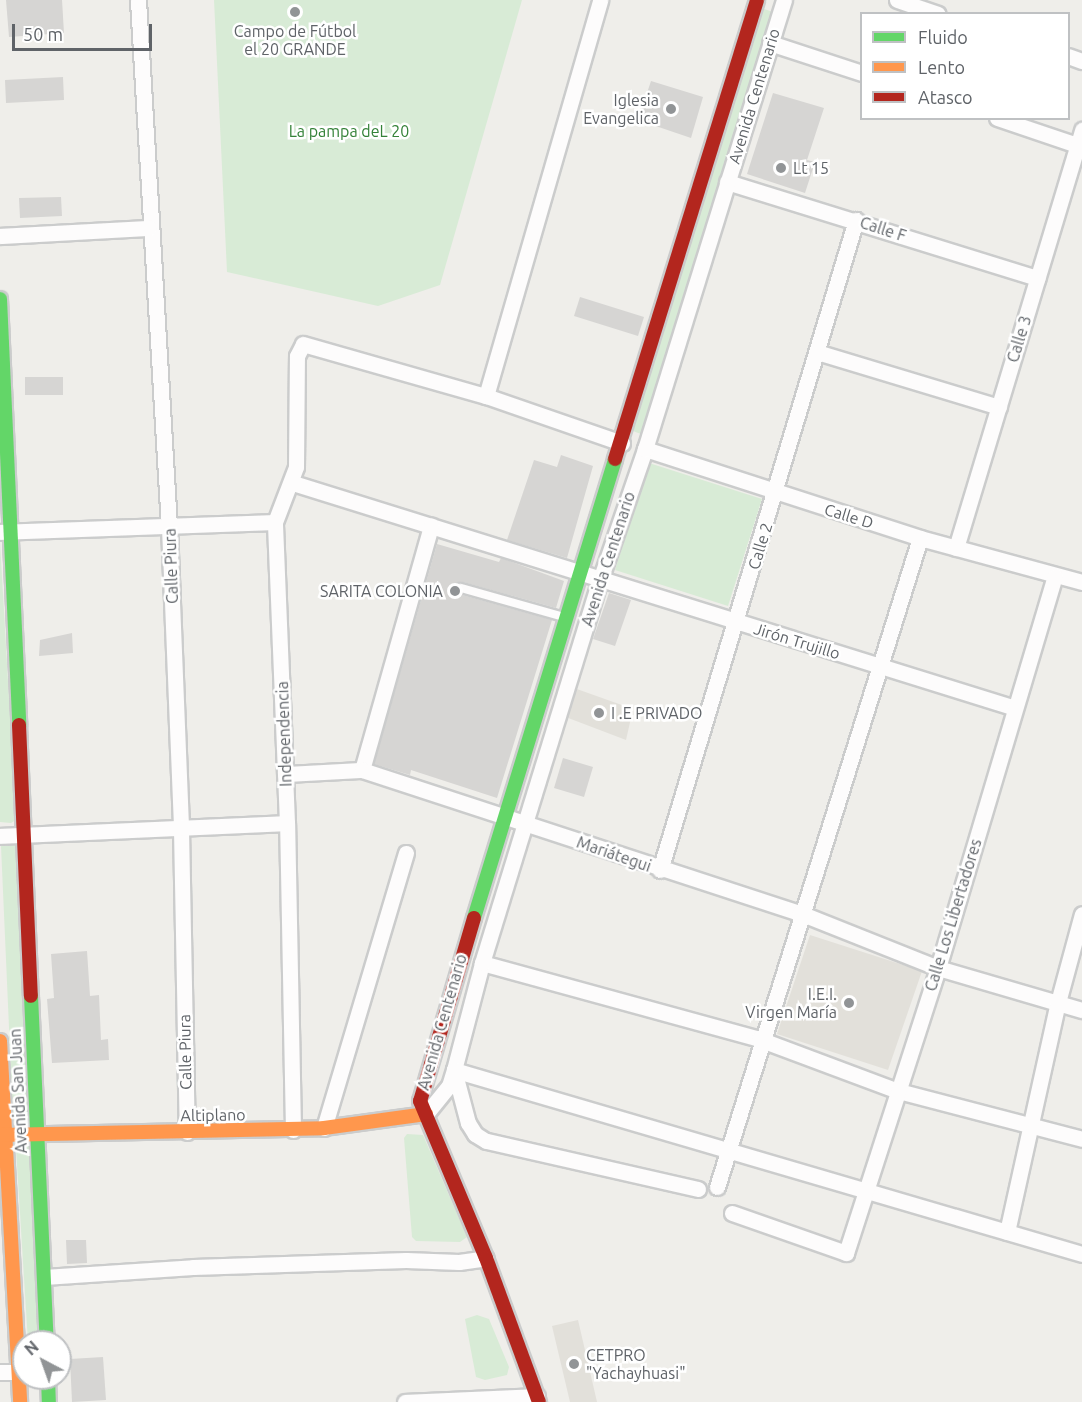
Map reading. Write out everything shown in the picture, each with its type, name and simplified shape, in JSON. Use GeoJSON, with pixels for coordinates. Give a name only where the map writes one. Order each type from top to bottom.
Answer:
{"type":"FeatureCollection","features":[{"type":"Feature","properties":{"kind":"street","name":"Calle Piura"},"geometry":{"type":"LineString","coordinates":[[138,0],[149,228],[169,527],[181,829],[187,1132]]}},
{"type":"Feature","properties":{"kind":"street"},"geometry":{"type":"LineString","coordinates":[[600,0],[486,396],[622,443]]}},
{"type":"Feature","properties":{"kind":"street","name":"Avenida Centenario"},"geometry":{"type":"LineString","coordinates":[[538,1399],[486,1258],[420,1101],[422,1080],[505,816],[564,617],[622,443],[757,0]]}},
{"type":"Feature","properties":{"kind":"street","name":"Avenida Centenario"},"geometry":{"type":"LineString","coordinates":[[426,1114],[449,1086],[482,963],[600,580],[645,449],[784,0]]}},
{"type":"Feature","properties":{"kind":"street"},"geometry":{"type":"LineString","coordinates":[[897,0],[932,12]]}},
{"type":"Feature","properties":{"kind":"street"},"geometry":{"type":"LineString","coordinates":[[770,42],[860,73]]}},
{"type":"Feature","properties":{"kind":"street"},"geometry":{"type":"LineString","coordinates":[[1003,120],[1077,146]]}},
{"type":"Feature","properties":{"kind":"street","name":"Calle 3"},"geometry":{"type":"LineString","coordinates":[[956,548],[1082,130]]}},
{"type":"Feature","properties":{"kind":"street","name":"Calle F"},"geometry":{"type":"LineString","coordinates":[[727,182],[856,220],[1037,278]]}},
{"type":"Feature","properties":{"kind":"street","name":"Calle 2"},"geometry":{"type":"LineString","coordinates":[[660,870],[776,494],[856,220]]}},
{"type":"Feature","properties":{"kind":"street"},"geometry":{"type":"LineString","coordinates":[[0,236],[149,228]]}},
{"type":"Feature","properties":{"kind":"street","name":"Avenida San Juan"},"geometry":{"type":"LineString","coordinates":[[0,299],[5,532],[23,836],[46,1330]]}},
{"type":"Feature","properties":{"kind":"street","name":"Independencia"},"geometry":{"type":"LineString","coordinates":[[292,1130],[287,823],[275,522],[277,509],[293,483],[298,448],[296,368],[303,344],[486,396]]}},
{"type":"Feature","properties":{"kind":"street"},"geometry":{"type":"LineString","coordinates":[[817,352],[999,407]]}},
{"type":"Feature","properties":{"kind":"street","name":"Calle D"},"geometry":{"type":"LineString","coordinates":[[645,449],[776,494],[920,538],[1082,582]]}},
{"type":"Feature","properties":{"kind":"street","name":"Jirón Trujillo"},"geometry":{"type":"LineString","coordinates":[[293,483],[1015,708]]}},
{"type":"Feature","properties":{"kind":"street"},"geometry":{"type":"LineString","coordinates":[[5,532],[275,522]]}},
{"type":"Feature","properties":{"kind":"street"},"geometry":{"type":"LineString","coordinates":[[362,770],[431,526]]}},
{"type":"Feature","properties":{"kind":"street"},"geometry":{"type":"LineString","coordinates":[[717,1187],[878,666],[920,538]]}},
{"type":"Feature","properties":{"kind":"street","name":"Calle Los Libertadores"},"geometry":{"type":"LineString","coordinates":[[732,1214],[846,1253],[938,968],[1055,576]]}},
{"type":"Feature","properties":{"kind":"street","name":"Mariátegui"},"geometry":{"type":"LineString","coordinates":[[285,774],[362,770],[505,816],[660,870],[802,914],[938,968],[1057,1006],[1082,1010]]}},
{"type":"Feature","properties":{"kind":"street"},"geometry":{"type":"LineString","coordinates":[[0,836],[287,823]]}},
{"type":"Feature","properties":{"kind":"street"},"geometry":{"type":"LineString","coordinates":[[324,1128],[406,853]]}},
{"type":"Feature","properties":{"kind":"street"},"geometry":{"type":"LineString","coordinates":[[1007,1232],[1033,1129],[1057,1006],[1082,914]]}},
{"type":"Feature","properties":{"kind":"street"},"geometry":{"type":"LineString","coordinates":[[482,963],[763,1040],[898,1091],[1033,1129],[1082,1139]]}},
{"type":"Feature","properties":{"kind":"street","name":"Avenida San Juan"},"geometry":{"type":"LineString","coordinates":[[0,1041],[6,1250],[14,1330]]}},
{"type":"Feature","properties":{"kind":"street"},"geometry":{"type":"LineString","coordinates":[[454,1070],[730,1148],[1082,1254]]}},
{"type":"Feature","properties":{"kind":"street"},"geometry":{"type":"LineString","coordinates":[[454,1070],[468,1123],[475,1134],[486,1141],[698,1189]]}},
{"type":"Feature","properties":{"kind":"street","name":"Altiplano"},"geometry":{"type":"LineString","coordinates":[[3,1134],[292,1130],[324,1128],[426,1114]]}},
{"type":"Feature","properties":{"kind":"street"},"geometry":{"type":"LineString","coordinates":[[44,1277],[193,1267],[406,1260],[459,1262],[486,1258]]}},
{"type":"Feature","properties":{"kind":"street"},"geometry":{"type":"LineString","coordinates":[[405,1402],[538,1399]]}},
{"type":"Feature","properties":{"kind":"lane"},"geometry":{"type":"LineString","coordinates":[[461,588],[564,617]]}},
{"type":"Feature","properties":{"kind":"shaded area","name":"I .E PRIVADO"},"geometry":{"type":"Polygon","coordinates":[[[574,688],[633,709],[626,740],[563,716],[574,688]]]}},
{"type":"Feature","properties":{"kind":"shaded area","name":"I.E.I. Virgen María"},"geometry":{"type":"Polygon","coordinates":[[[810,935],[922,971],[888,1070],[777,1034],[810,935]]]}},
{"type":"Feature","properties":{"kind":"shaded area","name":"CETPRO \"Yachayhuasi\""},"geometry":{"type":"Polygon","coordinates":[[[578,1320],[597,1402],[570,1402],[552,1326],[578,1320]]]}},
{"type":"Feature","properties":{"kind":"green space","name":"La pampa deL 20"},"geometry":{"type":"Polygon","coordinates":[[[214,0],[522,0],[440,285],[378,306],[227,272],[214,0]]]}},
{"type":"Feature","properties":{"kind":"green space"},"geometry":{"type":"Polygon","coordinates":[[[761,8],[773,12],[646,436],[633,431],[761,8]]]}},
{"type":"Feature","properties":{"kind":"green space"},"geometry":{"type":"Polygon","coordinates":[[[649,463],[762,499],[728,606],[615,570],[649,463]]]}},
{"type":"Feature","properties":{"kind":"green space"},"geometry":{"type":"Polygon","coordinates":[[[0,542],[16,820],[11,823],[0,822],[0,542]]]}},
{"type":"Feature","properties":{"kind":"green space"},"geometry":{"type":"Polygon","coordinates":[[[5,841],[16,842],[29,1124],[15,1123],[13,1118],[1,846],[5,841]]]}},
{"type":"Feature","properties":{"kind":"green space"},"geometry":{"type":"Polygon","coordinates":[[[407,1134],[423,1135],[467,1237],[460,1242],[416,1241],[412,1237],[404,1138],[407,1134]]]}},
{"type":"Feature","properties":{"kind":"green space"},"geometry":{"type":"Polygon","coordinates":[[[19,1144],[31,1145],[42,1330],[27,1330],[16,1149],[19,1144]]]}},
{"type":"Feature","properties":{"kind":"green space"},"geometry":{"type":"Polygon","coordinates":[[[477,1315],[489,1319],[509,1367],[507,1375],[485,1380],[476,1377],[465,1319],[477,1315]]]}},
{"type":"Feature","properties":{"kind":"building"},"geometry":{"type":"Polygon","coordinates":[[[6,0],[62,0],[64,33],[9,37],[6,0]]]}},
{"type":"Feature","properties":{"kind":"building"},"geometry":{"type":"Polygon","coordinates":[[[63,77],[64,100],[6,103],[5,80],[63,77]]]}},
{"type":"Feature","properties":{"kind":"building","name":"Iglesia Evangelica"},"geometry":{"type":"Polygon","coordinates":[[[651,81],[703,97],[691,138],[638,120],[651,81]]]}},
{"type":"Feature","properties":{"kind":"building"},"geometry":{"type":"Polygon","coordinates":[[[773,93],[824,108],[807,160],[815,162],[805,193],[747,174],[773,93]]]}},
{"type":"Feature","properties":{"kind":"building"},"geometry":{"type":"Polygon","coordinates":[[[61,197],[62,216],[20,218],[19,198],[61,197]]]}},
{"type":"Feature","properties":{"kind":"building"},"geometry":{"type":"Polygon","coordinates":[[[580,297],[644,317],[638,336],[574,316],[580,297]]]}},
{"type":"Feature","properties":{"kind":"building"},"geometry":{"type":"Polygon","coordinates":[[[25,377],[63,377],[63,395],[25,395],[25,377]]]}},
{"type":"Feature","properties":{"kind":"building"},"geometry":{"type":"Polygon","coordinates":[[[561,455],[593,466],[567,558],[507,540],[534,460],[557,467],[561,455]]]}},
{"type":"Feature","properties":{"kind":"building"},"geometry":{"type":"Polygon","coordinates":[[[437,544],[499,562],[501,558],[564,581],[556,608],[463,582],[455,586],[459,594],[552,620],[497,798],[411,770],[410,775],[374,764],[437,544]]]}},
{"type":"Feature","properties":{"kind":"building"},"geometry":{"type":"Polygon","coordinates":[[[609,593],[631,600],[615,646],[593,639],[609,593]]]}},
{"type":"Feature","properties":{"kind":"building"},"geometry":{"type":"Polygon","coordinates":[[[72,633],[73,653],[39,656],[40,640],[72,633]]]}},
{"type":"Feature","properties":{"kind":"building"},"geometry":{"type":"Polygon","coordinates":[[[563,758],[593,767],[584,797],[554,788],[563,758]]]}},
{"type":"Feature","properties":{"kind":"building"},"geometry":{"type":"Polygon","coordinates":[[[87,951],[90,996],[99,995],[101,1040],[108,1039],[109,1060],[52,1063],[47,999],[54,998],[51,954],[87,951]]]}},
{"type":"Feature","properties":{"kind":"building"},"geometry":{"type":"Polygon","coordinates":[[[66,1240],[86,1240],[87,1263],[67,1264],[66,1240]]]}},
{"type":"Feature","properties":{"kind":"building"},"geometry":{"type":"Polygon","coordinates":[[[103,1357],[106,1400],[72,1402],[72,1359],[103,1357]]]}},
{"type":"Feature","properties":{"kind":"traffic: fast"},"geometry":{"type":"LineString","coordinates":[[0,299],[19,725]]}},
{"type":"Feature","properties":{"kind":"traffic: fast"},"geometry":{"type":"LineString","coordinates":[[474,918],[615,459]]}},
{"type":"Feature","properties":{"kind":"traffic: fast"},"geometry":{"type":"LineString","coordinates":[[31,996],[46,1330]]}},
{"type":"Feature","properties":{"kind":"traffic: fast"},"geometry":{"type":"LineString","coordinates":[[48,1390],[49,1402]]}},
{"type":"Feature","properties":{"kind":"traffic: slow"},"geometry":{"type":"LineString","coordinates":[[0,1041],[20,1402]]}},
{"type":"Feature","properties":{"kind":"traffic: slow"},"geometry":{"type":"LineString","coordinates":[[0,1135],[324,1128],[426,1114]]}},
{"type":"Feature","properties":{"kind":"traffic: jam"},"geometry":{"type":"LineString","coordinates":[[615,459],[757,0]]}},
{"type":"Feature","properties":{"kind":"traffic: jam"},"geometry":{"type":"LineString","coordinates":[[19,725],[31,996]]}},
{"type":"Feature","properties":{"kind":"traffic: jam"},"geometry":{"type":"LineString","coordinates":[[474,918],[420,1101],[486,1258],[539,1402]]}},
{"type":"Feature","properties":{"kind":"place","name":"Campo de Fútbol el 20 GRANDE"},"geometry":{"type":"Point","coordinates":[295,12]}},
{"type":"Feature","properties":{"kind":"place","name":"Iglesia Evangelica"},"geometry":{"type":"Point","coordinates":[671,109]}},
{"type":"Feature","properties":{"kind":"place","name":"Lt 15"},"geometry":{"type":"Point","coordinates":[781,168]}},
{"type":"Feature","properties":{"kind":"place","name":"SARITA COLONIA"},"geometry":{"type":"Point","coordinates":[455,591]}},
{"type":"Feature","properties":{"kind":"place","name":"I .E PRIVADO"},"geometry":{"type":"Point","coordinates":[599,713]}},
{"type":"Feature","properties":{"kind":"place","name":"I.E.I. Virgen María"},"geometry":{"type":"Point","coordinates":[849,1003]}},
{"type":"Feature","properties":{"kind":"place","name":"CETPRO \"Yachayhuasi\""},"geometry":{"type":"Point","coordinates":[574,1364]}}]}
